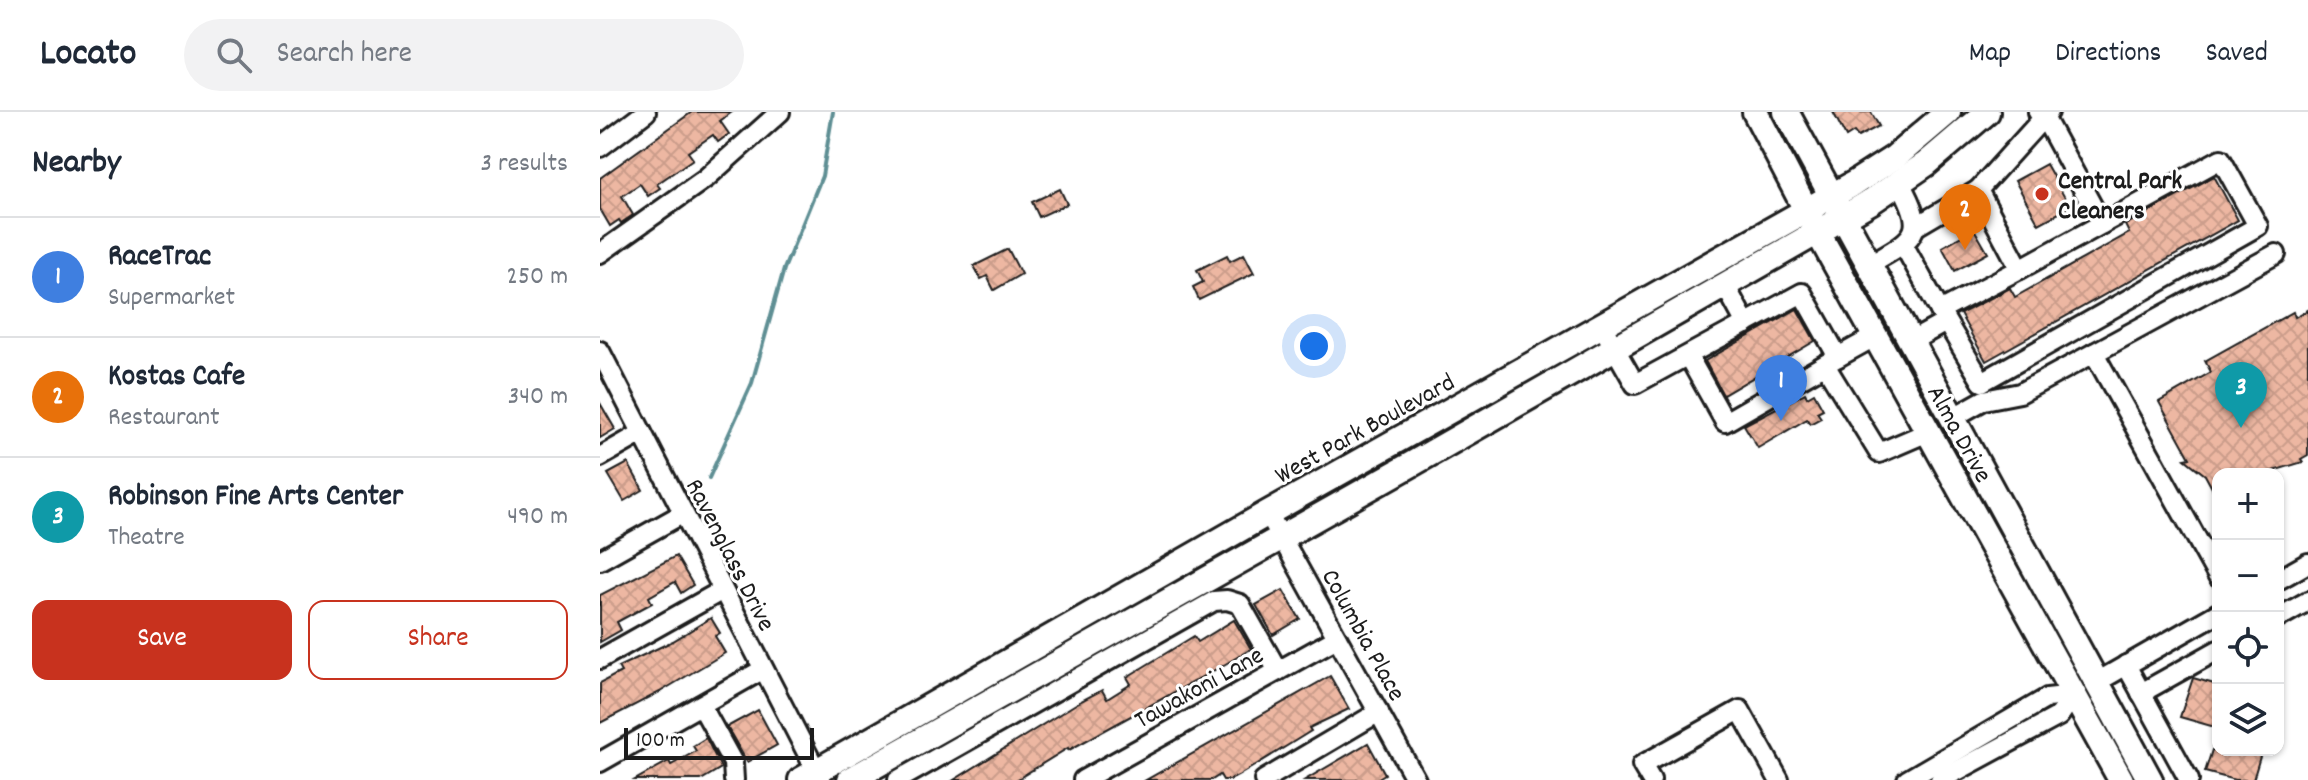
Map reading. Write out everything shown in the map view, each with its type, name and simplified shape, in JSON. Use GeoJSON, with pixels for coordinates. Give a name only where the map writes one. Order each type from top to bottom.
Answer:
{"type":"FeatureCollection","features":[{"type":"Feature","properties":{"kind":"main road","name":"Alma Drive"},"geometry":{"type":"LineString","coordinates":[[1755,112],[2121,780]]}},
{"type":"Feature","properties":{"kind":"main road","name":"Alma Drive"},"geometry":{"type":"LineString","coordinates":[[1786,112],[2150,780]]}},
{"type":"Feature","properties":{"kind":"main road","name":"West Park Boulevard"},"geometry":{"type":"LineString","coordinates":[[1837,207],[1948,112]]}},
{"type":"Feature","properties":{"kind":"main road","name":"West Park Boulevard"},"geometry":{"type":"LineString","coordinates":[[812,777],[1268,513],[1602,326],[1837,207],[1900,183],[1947,148],[1987,112]]}},
{"type":"Feature","properties":{"kind":"main road","name":"West Park Boulevard"},"geometry":{"type":"LineString","coordinates":[[850,780],[1725,285],[1812,220]]}},
{"type":"Feature","properties":{"kind":"main road"},"geometry":{"type":"LineString","coordinates":[[1928,432],[1952,418]]}},
{"type":"Feature","properties":{"kind":"main road"},"geometry":{"type":"LineString","coordinates":[[2074,695],[2097,682]]}},
{"type":"Feature","properties":{"kind":"street"},"geometry":{"type":"LineString","coordinates":[[600,147],[646,112]]}},
{"type":"Feature","properties":{"kind":"street"},"geometry":{"type":"LineString","coordinates":[[600,253],[706,178],[780,112]]}},
{"type":"Feature","properties":{"kind":"street"},"geometry":{"type":"LineString","coordinates":[[1915,227],[1978,190],[2043,114],[2102,224]]}},
{"type":"Feature","properties":{"kind":"street"},"geometry":{"type":"LineString","coordinates":[[1903,244],[1943,317],[1982,382],[2258,226],[2221,159],[2020,269],[1943,317],[1910,342]]}},
{"type":"Feature","properties":{"kind":"street"},"geometry":{"type":"LineString","coordinates":[[1868,265],[1903,244],[1915,227],[1917,217],[1914,208],[1900,183]]}},
{"type":"Feature","properties":{"kind":"street"},"geometry":{"type":"LineString","coordinates":[[1978,190],[2020,269]]}},
{"type":"Feature","properties":{"kind":"street"},"geometry":{"type":"LineString","coordinates":[[1952,418],[1984,400],[2020,393],[2276,254]]}},
{"type":"Feature","properties":{"kind":"street"},"geometry":{"type":"LineString","coordinates":[[1725,285],[1746,324]]}},
{"type":"Feature","properties":{"kind":"street"},"geometry":{"type":"LineString","coordinates":[[1602,326],[1635,384],[1802,293],[1831,361],[1879,453],[1928,432]]}},
{"type":"Feature","properties":{"kind":"street"},"geometry":{"type":"LineString","coordinates":[[1688,356],[1725,422],[1876,336]]}},
{"type":"Feature","properties":{"kind":"street"},"geometry":{"type":"LineString","coordinates":[[2094,353],[2212,566]]}},
{"type":"Feature","properties":{"kind":"street","name":"Ravenglass Drive"},"geometry":{"type":"LineString","coordinates":[[601,355],[762,670],[812,777]]}},
{"type":"Feature","properties":{"kind":"street"},"geometry":{"type":"LineString","coordinates":[[600,457],[642,433]]}},
{"type":"Feature","properties":{"kind":"street","name":"Columbia Place"},"geometry":{"type":"LineString","coordinates":[[1268,513],[1417,780]]}},
{"type":"Feature","properties":{"kind":"street"},"geometry":{"type":"LineString","coordinates":[[600,560],[682,514]]}},
{"type":"Feature","properties":{"kind":"street"},"geometry":{"type":"LineString","coordinates":[[2284,577],[2308,563]]}},
{"type":"Feature","properties":{"kind":"street"},"geometry":{"type":"LineString","coordinates":[[600,659],[721,591]]}},
{"type":"Feature","properties":{"kind":"street"},"geometry":{"type":"LineString","coordinates":[[898,780],[1214,601],[1227,600],[1240,604],[1278,671]]}},
{"type":"Feature","properties":{"kind":"street"},"geometry":{"type":"LineString","coordinates":[[2284,615],[2308,601]]}},
{"type":"Feature","properties":{"kind":"street"},"geometry":{"type":"LineString","coordinates":[[2097,682],[2212,616]]}},
{"type":"Feature","properties":{"kind":"street","name":"Tawakoni Lane"},"geometry":{"type":"LineString","coordinates":[[1083,780],[1337,638]]}},
{"type":"Feature","properties":{"kind":"street"},"geometry":{"type":"LineString","coordinates":[[2141,693],[2212,653]]}},
{"type":"Feature","properties":{"kind":"street"},"geometry":{"type":"LineString","coordinates":[[2126,665],[2189,780]]}},
{"type":"Feature","properties":{"kind":"street"},"geometry":{"type":"LineString","coordinates":[[600,762],[762,670]]}},
{"type":"Feature","properties":{"kind":"street"},"geometry":{"type":"LineString","coordinates":[[1907,780],[2047,698],[2074,695]]}},
{"type":"Feature","properties":{"kind":"street"},"geometry":{"type":"LineString","coordinates":[[1940,780],[2059,716],[2074,695]]}},
{"type":"Feature","properties":{"kind":"street"},"geometry":{"type":"LineString","coordinates":[[701,705],[733,763],[734,780]]}},
{"type":"Feature","properties":{"kind":"street"},"geometry":{"type":"LineString","coordinates":[[1645,778],[1642,765],[1740,710],[1779,780]]}},
{"type":"Feature","properties":{"kind":"street"},"geometry":{"type":"LineString","coordinates":[[1264,780],[1379,712]]}},
{"type":"Feature","properties":{"kind":"building"},"geometry":{"type":"Polygon","coordinates":[[[692,112],[732,112],[720,121],[729,134],[718,142],[713,135],[688,152],[693,159],[657,184],[660,188],[648,196],[640,184],[622,196],[633,215],[610,226],[600,209],[600,178],[692,112]]]}},
{"type":"Feature","properties":{"kind":"building"},"geometry":{"type":"Polygon","coordinates":[[[1833,112],[1871,112],[1879,126],[1858,137],[1854,132],[1846,137],[1833,112]]]}},
{"type":"Feature","properties":{"kind":"building","name":"Central Park Cleaners"},"geometry":{"type":"Polygon","coordinates":[[[2046,164],[2070,207],[2039,224],[2015,181],[2046,164]]]}},
{"type":"Feature","properties":{"kind":"building"},"geometry":{"type":"Polygon","coordinates":[[[2214,176],[2238,220],[1986,361],[1960,314],[2010,288],[2015,297],[2129,233],[2125,225],[2214,176]]]}},
{"type":"Feature","properties":{"kind":"building"},"geometry":{"type":"Polygon","coordinates":[[[1060,189],[1067,204],[1039,217],[1032,202],[1060,189]]]}},
{"type":"Feature","properties":{"kind":"building"},"geometry":{"type":"Polygon","coordinates":[[[1974,229],[1988,253],[1955,271],[1942,247],[1974,229]]]}},
{"type":"Feature","properties":{"kind":"building"},"geometry":{"type":"Polygon","coordinates":[[[1008,249],[1021,274],[994,290],[987,276],[981,279],[974,266],[1008,249]]]}},
{"type":"Feature","properties":{"kind":"building"},"geometry":{"type":"Polygon","coordinates":[[[1244,254],[1254,273],[1199,300],[1193,287],[1203,282],[1197,270],[1227,255],[1230,261],[1244,254]]]}},
{"type":"Feature","properties":{"kind":"building"},"geometry":{"type":"Polygon","coordinates":[[[1797,309],[1815,341],[1723,395],[1705,361],[1797,309]]]}},
{"type":"Feature","properties":{"kind":"building"},"geometry":{"type":"Polygon","coordinates":[[[2308,310],[2308,455],[2301,459],[2303,462],[2283,468],[2212,468],[2212,488],[2205,475],[2185,459],[2190,458],[2159,402],[2211,372],[2205,361],[2293,312],[2295,317],[2308,310]]]}},
{"type":"Feature","properties":{"kind":"building"},"geometry":{"type":"Polygon","coordinates":[[[1805,393],[1807,397],[1814,393],[1823,409],[1817,412],[1821,418],[1810,424],[1807,419],[1758,448],[1744,425],[1805,393]]]}},
{"type":"Feature","properties":{"kind":"building"},"geometry":{"type":"Polygon","coordinates":[[[600,403],[615,429],[600,438],[600,403]]]}},
{"type":"Feature","properties":{"kind":"building"},"geometry":{"type":"Polygon","coordinates":[[[628,463],[643,490],[624,501],[608,474],[628,463]]]}},
{"type":"Feature","properties":{"kind":"building"},"geometry":{"type":"Polygon","coordinates":[[[676,556],[693,585],[681,593],[675,582],[649,597],[652,603],[617,622],[621,630],[600,642],[600,595],[676,556]]]}},
{"type":"Feature","properties":{"kind":"building"},"geometry":{"type":"Polygon","coordinates":[[[1283,590],[1300,619],[1273,635],[1256,605],[1283,590]]]}},
{"type":"Feature","properties":{"kind":"building"},"geometry":{"type":"Polygon","coordinates":[[[711,618],[720,633],[715,636],[725,653],[600,723],[600,683],[621,672],[618,667],[673,641],[711,618]]]}},
{"type":"Feature","properties":{"kind":"building"},"geometry":{"type":"Polygon","coordinates":[[[1234,620],[1251,649],[1222,666],[1068,748],[1016,780],[954,780],[1079,702],[1102,690],[1107,699],[1131,684],[1127,677],[1194,636],[1198,642],[1234,620]]]}},
{"type":"Feature","properties":{"kind":"building"},"geometry":{"type":"Polygon","coordinates":[[[1330,676],[1349,709],[1309,728],[1311,731],[1238,776],[1230,780],[1223,780],[1220,775],[1212,780],[1146,780],[1330,676]]]}},
{"type":"Feature","properties":{"kind":"building"},"geometry":{"type":"Polygon","coordinates":[[[2193,678],[2212,683],[2212,726],[2180,717],[2193,678]]]}},
{"type":"Feature","properties":{"kind":"building"},"geometry":{"type":"Polygon","coordinates":[[[758,710],[777,745],[747,762],[727,727],[758,710]]]}},
{"type":"Feature","properties":{"kind":"building"},"geometry":{"type":"Polygon","coordinates":[[[706,738],[721,768],[701,780],[635,780],[669,761],[671,765],[696,751],[693,746],[706,738]]]}},
{"type":"Feature","properties":{"kind":"building"},"geometry":{"type":"Polygon","coordinates":[[[1368,743],[1385,774],[1375,780],[1305,780],[1368,743]]]}},
{"type":"Feature","properties":{"kind":"building"},"geometry":{"type":"Polygon","coordinates":[[[2212,750],[2212,756],[2260,756],[2253,780],[2235,780],[2205,772],[2212,750]]]}},
{"type":"Feature","properties":{"kind":"waterway"},"geometry":{"type":"LineString","coordinates":[[709,478],[752,383],[784,269],[822,176],[833,112]]}},
{"type":"Feature","properties":{"kind":"place","name":"Central Park Cleaners"},"geometry":{"type":"Point","coordinates":[2042,194]}},
{"type":"Feature","properties":{"kind":"place","name":"Kostas Cafe"},"geometry":{"type":"Point","coordinates":[1965,250]}},
{"type":"Feature","properties":{"kind":"place","name":"RaceTrac"},"geometry":{"type":"Point","coordinates":[1781,421]}},
{"type":"Feature","properties":{"kind":"place","name":"Robinson Fine Arts Center"},"geometry":{"type":"Point","coordinates":[2241,428]}}]}
